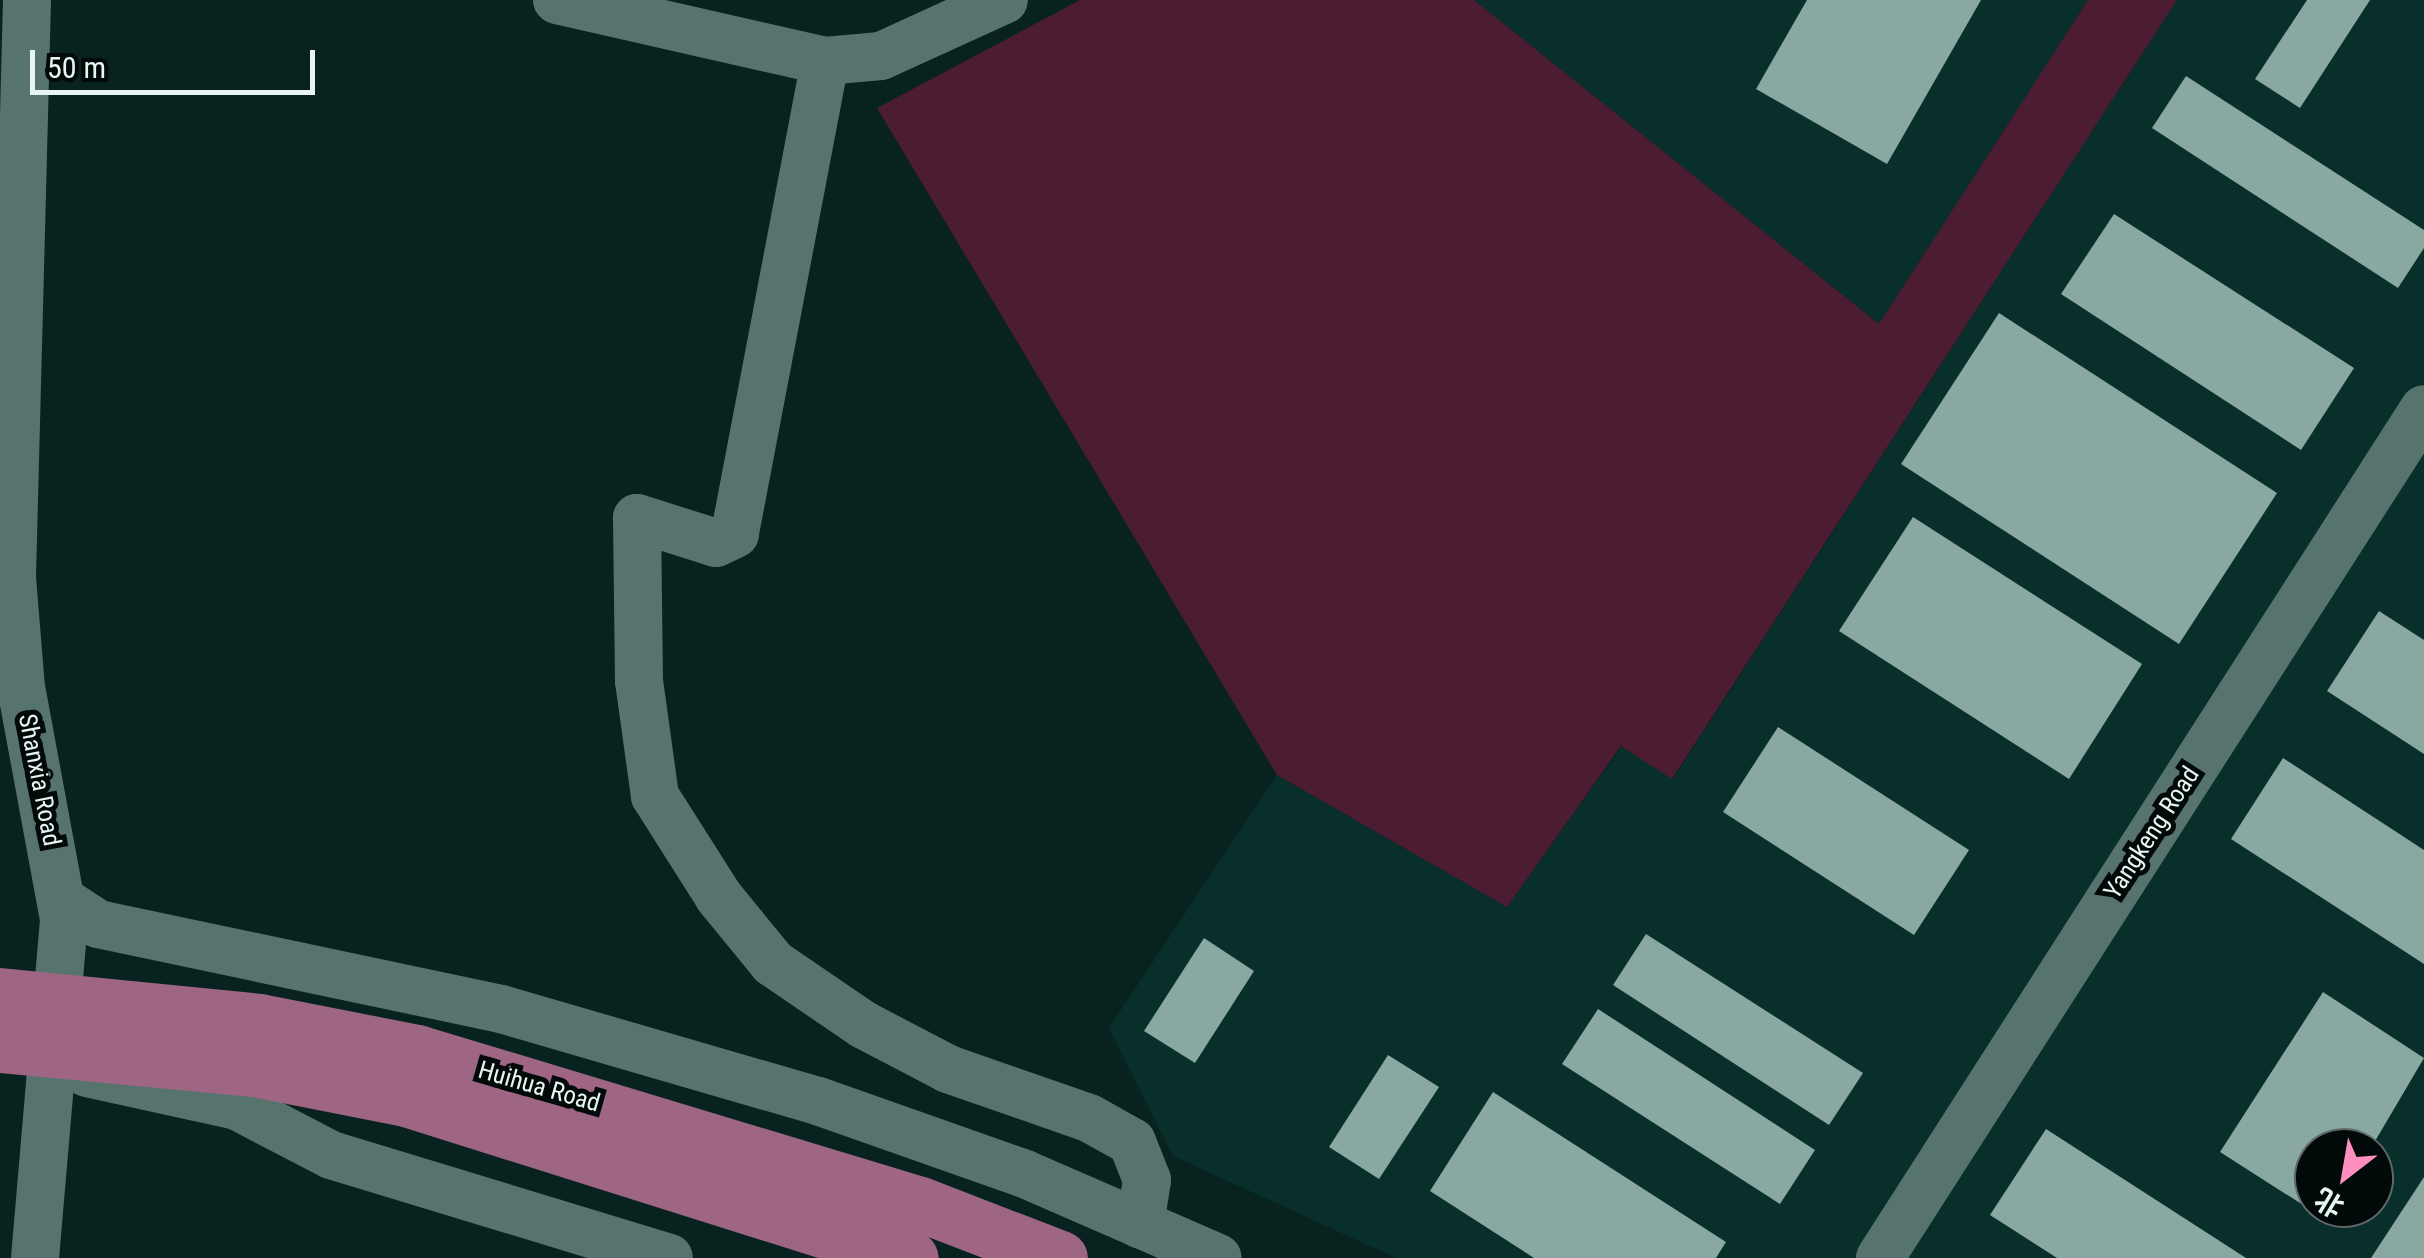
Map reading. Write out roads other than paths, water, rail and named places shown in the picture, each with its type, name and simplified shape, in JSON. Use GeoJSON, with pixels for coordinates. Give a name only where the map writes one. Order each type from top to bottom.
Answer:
{"type":"FeatureCollection","features":[{"type":"Feature","properties":{"kind":"main road","name":"Huihua Road"},"geometry":{"type":"LineString","coordinates":[[0,995],[259,1021],[417,1052],[920,1204],[1060,1258]]}},
{"type":"Feature","properties":{"kind":"main road","name":"Huihua Road"},"geometry":{"type":"LineString","coordinates":[[0,1045],[254,1069],[406,1099],[907,1257]]}},
{"type":"Feature","properties":{"kind":"street","name":"Shanxia Road"},"geometry":{"type":"LineString","coordinates":[[26,0],[12,578],[21,687],[61,900],[55,1062],[35,1258]]}},
{"type":"Feature","properties":{"kind":"street"},"geometry":{"type":"LineString","coordinates":[[557,0],[826,61],[881,56],[1004,0]]}},
{"type":"Feature","properties":{"kind":"street"},"geometry":{"type":"LineString","coordinates":[[826,61],[736,534],[716,543],[637,518],[638,681],[655,796],[720,898],[773,963],[864,1025],[948,1069],[1090,1118],[1132,1142],[1147,1180],[1140,1224]]}},
{"type":"Feature","properties":{"kind":"street","name":"Yangkeng Road"},"geometry":{"type":"LineString","coordinates":[[1880,1258],[2424,409]]}},
{"type":"Feature","properties":{"kind":"street"},"geometry":{"type":"LineString","coordinates":[[61,900],[98,924],[501,1010],[818,1102],[1025,1174],[1218,1258]]}},
{"type":"Feature","properties":{"kind":"street"},"geometry":{"type":"LineString","coordinates":[[55,1062],[237,1106],[348,1161],[669,1258]]}}]}
